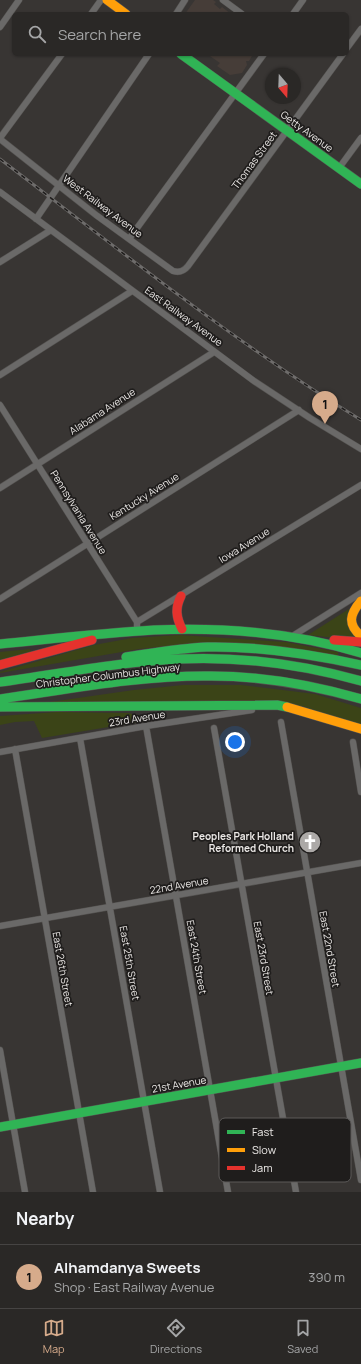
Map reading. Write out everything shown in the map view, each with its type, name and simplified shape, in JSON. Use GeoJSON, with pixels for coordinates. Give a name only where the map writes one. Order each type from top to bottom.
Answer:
{"type":"FeatureCollection","features":[{"type":"Feature","properties":{"kind":"main road"},"geometry":{"type":"LineString","coordinates":[[107,0],[123,12]]}},
{"type":"Feature","properties":{"kind":"main road","name":"Getty Avenue"},"geometry":{"type":"LineString","coordinates":[[184,56],[361,184]]}},
{"type":"Feature","properties":{"kind":"main road"},"geometry":{"type":"LineString","coordinates":[[181,596],[176,606],[176,615],[182,629]]}},
{"type":"Feature","properties":{"kind":"main road"},"geometry":{"type":"LineString","coordinates":[[361,601],[354,609],[351,619],[355,631],[361,636]]}},
{"type":"Feature","properties":{"kind":"main road"},"geometry":{"type":"LineString","coordinates":[[0,665],[124,632],[137,626],[248,632],[291,637],[322,643],[361,654]]}},
{"type":"Feature","properties":{"kind":"main road"},"geometry":{"type":"LineString","coordinates":[[0,644],[124,632]]}},
{"type":"Feature","properties":{"kind":"main road"},"geometry":{"type":"LineString","coordinates":[[305,640],[361,642]]}},
{"type":"Feature","properties":{"kind":"main road"},"geometry":{"type":"LineString","coordinates":[[0,676],[172,650],[206,647],[265,649],[361,665]]}},
{"type":"Feature","properties":{"kind":"main road","name":"Christopher Columbus Highway"},"geometry":{"type":"LineString","coordinates":[[0,682],[137,663],[199,659],[240,659],[280,663],[320,670],[361,681]]}},
{"type":"Feature","properties":{"kind":"main road","name":"Christopher Columbus Highway"},"geometry":{"type":"LineString","coordinates":[[0,699],[150,679],[208,676],[290,682],[329,690],[361,699]]}},
{"type":"Feature","properties":{"kind":"main road"},"geometry":{"type":"LineString","coordinates":[[0,707],[277,705],[358,728]]}},
{"type":"Feature","properties":{"kind":"main road","name":"21st Avenue"},"geometry":{"type":"LineString","coordinates":[[0,1127],[361,1063]]}},
{"type":"Feature","properties":{"kind":"street"},"geometry":{"type":"LineString","coordinates":[[0,27],[19,0]]}},
{"type":"Feature","properties":{"kind":"street"},"geometry":{"type":"LineString","coordinates":[[92,12],[101,0]]}},
{"type":"Feature","properties":{"kind":"street"},"geometry":{"type":"LineString","coordinates":[[177,12],[186,0]]}},
{"type":"Feature","properties":{"kind":"street"},"geometry":{"type":"LineString","coordinates":[[223,0],[239,12]]}},
{"type":"Feature","properties":{"kind":"street"},"geometry":{"type":"LineString","coordinates":[[294,12],[303,0]]}},
{"type":"Feature","properties":{"kind":"street"},"geometry":{"type":"LineString","coordinates":[[349,45],[361,29]]}},
{"type":"Feature","properties":{"kind":"street"},"geometry":{"type":"LineString","coordinates":[[0,139],[61,56]]}},
{"type":"Feature","properties":{"kind":"street"},"geometry":{"type":"LineString","coordinates":[[36,219],[148,56]]}},
{"type":"Feature","properties":{"kind":"street"},"geometry":{"type":"LineString","coordinates":[[129,239],[263,56]]}},
{"type":"Feature","properties":{"kind":"street","name":"Thomas Street"},"geometry":{"type":"LineString","coordinates":[[195,258],[342,56]]}},
{"type":"Feature","properties":{"kind":"street"},"geometry":{"type":"LineString","coordinates":[[339,168],[361,138]]}},
{"type":"Feature","properties":{"kind":"street","name":"West Railway Avenue"},"geometry":{"type":"LineString","coordinates":[[0,139],[129,239],[177,272],[185,270],[195,258]]}},
{"type":"Feature","properties":{"kind":"street","name":"East Railway Avenue"},"geometry":{"type":"LineString","coordinates":[[0,192],[254,381],[361,449]]}},
{"type":"Feature","properties":{"kind":"street"},"geometry":{"type":"LineString","coordinates":[[0,262],[51,230]]}},
{"type":"Feature","properties":{"kind":"street"},"geometry":{"type":"LineString","coordinates":[[0,375],[132,291]]}},
{"type":"Feature","properties":{"kind":"street","name":"Alabama Avenue"},"geometry":{"type":"LineString","coordinates":[[0,488],[214,352]]}},
{"type":"Feature","properties":{"kind":"street","name":"Pennsylvania Avenue"},"geometry":{"type":"LineString","coordinates":[[0,405],[38,464],[137,626]]}},
{"type":"Feature","properties":{"kind":"street","name":"Kentucky Avenue"},"geometry":{"type":"LineString","coordinates":[[0,599],[299,410]]}},
{"type":"Feature","properties":{"kind":"street","name":"Iowa Avenue"},"geometry":{"type":"LineString","coordinates":[[137,626],[181,596],[361,485]]}},
{"type":"Feature","properties":{"kind":"street"},"geometry":{"type":"LineString","coordinates":[[291,637],[361,593]]}},
{"type":"Feature","properties":{"kind":"street","name":"23rd Avenue"},"geometry":{"type":"LineString","coordinates":[[0,752],[146,726],[277,705]]}},
{"type":"Feature","properties":{"kind":"street","name":"East 22nd Street"},"geometry":{"type":"LineString","coordinates":[[281,722],[350,1118]]}},
{"type":"Feature","properties":{"kind":"street","name":"East 24th Street"},"geometry":{"type":"LineString","coordinates":[[146,726],[219,1141]]}},
{"type":"Feature","properties":{"kind":"street","name":"East 23rd Street"},"geometry":{"type":"LineString","coordinates":[[214,728],[283,1118]]}},
{"type":"Feature","properties":{"kind":"street","name":"East 25th Street"},"geometry":{"type":"LineString","coordinates":[[80,738],[160,1192]]}},
{"type":"Feature","properties":{"kind":"street"},"geometry":{"type":"LineString","coordinates":[[353,742],[361,792]]}},
{"type":"Feature","properties":{"kind":"street","name":"East 26th Street"},"geometry":{"type":"LineString","coordinates":[[15,749],[93,1192]]}},
{"type":"Feature","properties":{"kind":"street","name":"22nd Avenue"},"geometry":{"type":"LineString","coordinates":[[0,926],[361,863]]}},
{"type":"Feature","properties":{"kind":"street"},"geometry":{"type":"LineString","coordinates":[[0,1050],[25,1192]]}},
{"type":"Feature","properties":{"kind":"street","name":"East 22nd Street"},"geometry":{"type":"LineString","coordinates":[[351,1124],[361,1180]]}},
{"type":"Feature","properties":{"kind":"street","name":"East 24th Street"},"geometry":{"type":"LineString","coordinates":[[226,1182],[228,1192]]}},
{"type":"Feature","properties":{"kind":"street","name":"East 23rd Street"},"geometry":{"type":"LineString","coordinates":[[294,1182],[296,1192]]}},
{"type":"Feature","properties":{"kind":"shaded area"},"geometry":{"type":"Polygon","coordinates":[[[195,0],[213,0],[216,2],[214,4],[220,9],[222,7],[228,12],[186,12],[195,0]]]}},
{"type":"Feature","properties":{"kind":"shaded area"},"geometry":{"type":"Polygon","coordinates":[[[210,56],[252,56],[249,61],[246,61],[247,65],[242,73],[230,75],[217,66],[220,63],[210,56]]]}},
{"type":"Feature","properties":{"kind":"green space"},"geometry":{"type":"Polygon","coordinates":[[[349,609],[355,640],[308,635],[349,609]]]}},
{"type":"Feature","properties":{"kind":"green space"},"geometry":{"type":"Polygon","coordinates":[[[179,635],[285,642],[338,652],[338,657],[167,646],[139,649],[0,673],[94,645],[132,638],[179,635]]]}},
{"type":"Feature","properties":{"kind":"green space"},"geometry":{"type":"Polygon","coordinates":[[[30,649],[32,654],[0,663],[0,652],[30,649]]]}},
{"type":"Feature","properties":{"kind":"green space"},"geometry":{"type":"Polygon","coordinates":[[[183,685],[241,685],[315,694],[361,708],[361,726],[302,706],[43,703],[134,690],[183,685]]]}},
{"type":"Feature","properties":{"kind":"green space"},"geometry":{"type":"Polygon","coordinates":[[[57,712],[128,713],[157,719],[42,738],[34,721],[15,722],[0,725],[0,716],[57,712]]]}},
{"type":"Feature","properties":{"kind":"railway"},"geometry":{"type":"LineString","coordinates":[[0,159],[222,327],[314,390],[361,420]]}},
{"type":"Feature","properties":{"kind":"traffic: fast"},"geometry":{"type":"LineString","coordinates":[[184,56],[361,184]]}},
{"type":"Feature","properties":{"kind":"traffic: fast"},"geometry":{"type":"LineString","coordinates":[[0,644],[135,631],[180,629],[232,631],[285,636],[336,646],[361,653]]}},
{"type":"Feature","properties":{"kind":"traffic: fast"},"geometry":{"type":"LineString","coordinates":[[126,657],[187,648],[226,647],[265,649],[323,657],[361,665]]}},
{"type":"Feature","properties":{"kind":"traffic: fast"},"geometry":{"type":"LineString","coordinates":[[0,682],[133,663],[201,658],[270,662],[316,670],[361,681]]}},
{"type":"Feature","properties":{"kind":"traffic: fast"},"geometry":{"type":"LineString","coordinates":[[0,699],[132,680],[185,676],[230,676],[287,682],[361,699]]}},
{"type":"Feature","properties":{"kind":"traffic: fast"},"geometry":{"type":"LineString","coordinates":[[0,707],[277,705],[287,707]]}},
{"type":"Feature","properties":{"kind":"traffic: fast"},"geometry":{"type":"LineString","coordinates":[[0,1127],[361,1063]]}},
{"type":"Feature","properties":{"kind":"traffic: slow"},"geometry":{"type":"LineString","coordinates":[[107,0],[123,12]]}},
{"type":"Feature","properties":{"kind":"traffic: slow"},"geometry":{"type":"LineString","coordinates":[[361,601],[352,615],[352,623],[361,636]]}},
{"type":"Feature","properties":{"kind":"traffic: slow"},"geometry":{"type":"LineString","coordinates":[[287,707],[361,729]]}},
{"type":"Feature","properties":{"kind":"traffic: jam"},"geometry":{"type":"LineString","coordinates":[[181,596],[177,612],[178,620],[182,629]]}},
{"type":"Feature","properties":{"kind":"traffic: jam"},"geometry":{"type":"LineString","coordinates":[[0,665],[92,640]]}},
{"type":"Feature","properties":{"kind":"traffic: jam"},"geometry":{"type":"LineString","coordinates":[[334,640],[361,642]]}},
{"type":"Feature","properties":{"kind":"place","name":"Alhamdanya Sweets"},"geometry":{"type":"Point","coordinates":[325,424]}},
{"type":"Feature","properties":{"kind":"place","name":"Peoples Park Holland Reformed Church"},"geometry":{"type":"Point","coordinates":[310,842]}}]}
